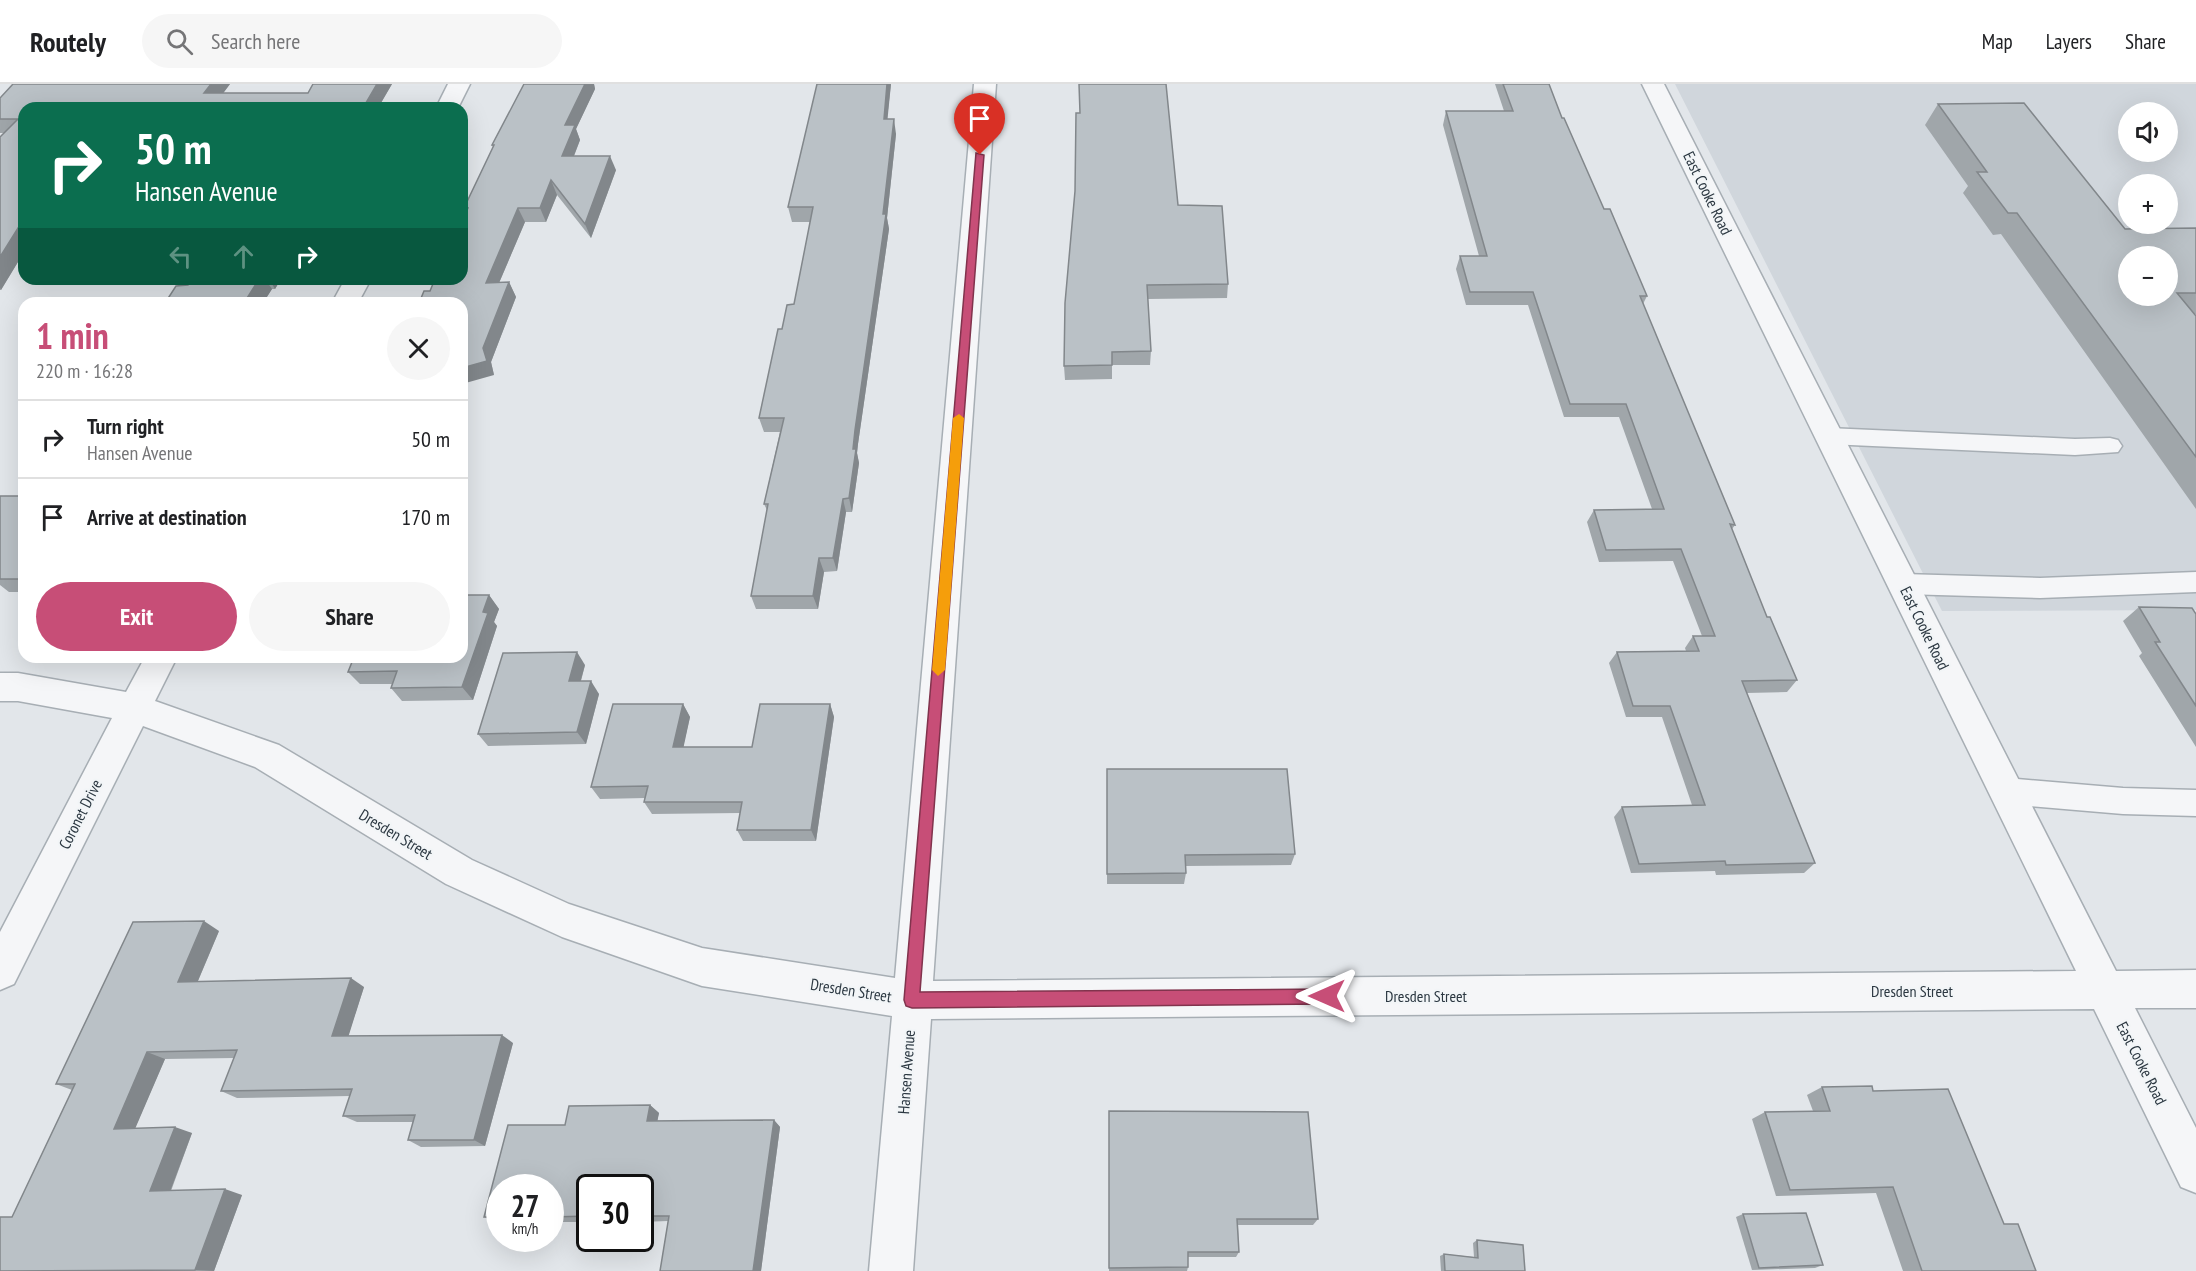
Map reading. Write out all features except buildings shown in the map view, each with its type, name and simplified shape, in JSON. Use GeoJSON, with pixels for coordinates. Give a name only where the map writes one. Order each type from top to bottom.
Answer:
{"type":"FeatureCollection","features":[{"type":"Feature","properties":{"kind":"street"},"geometry":{"type":"LineString","coordinates":[[450,102],[459,84]]}},
{"type":"Feature","properties":{"kind":"street","name":"Hansen Avenue"},"geometry":{"type":"LineString","coordinates":[[891,1271],[985,84]]}},
{"type":"Feature","properties":{"kind":"street","name":"East Cooke Road"},"geometry":{"type":"LineString","coordinates":[[1653,84],[2196,1172]]}},
{"type":"Feature","properties":{"kind":"street","name":"Coronet Drive"},"geometry":{"type":"LineString","coordinates":[[0,971],[158,663]]}},
{"type":"Feature","properties":{"kind":"street","name":"Dresden Street"},"geometry":{"type":"LineString","coordinates":[[0,687],[18,687],[134,708],[267,756],[459,872],[562,919],[702,967],[912,1000],[2196,989]]}},
{"type":"Feature","properties":{"kind":"lane"},"geometry":{"type":"LineString","coordinates":[[1828,436],[2075,447],[2110,446]]}},
{"type":"Feature","properties":{"kind":"lane"},"geometry":{"type":"LineString","coordinates":[[1903,584],[2040,588],[2196,582]]}},
{"type":"Feature","properties":{"kind":"lane"},"geometry":{"type":"LineString","coordinates":[[2006,791],[2123,801],[2196,803]]}},
{"type":"Feature","properties":{"kind":"shaded area"},"geometry":{"type":"Polygon","coordinates":[[[1675,84],[2196,84],[2196,610],[1942,611],[1675,84]]]}},
{"type":"Feature","properties":{"kind":"slow traffic"},"geometry":{"type":"LineString","coordinates":[[938,670],[959,418]]}},
{"type":"Feature","properties":{"kind":"route"},"geometry":{"type":"LineString","coordinates":[[980,155],[912,1000],[1327,996]]}}]}
